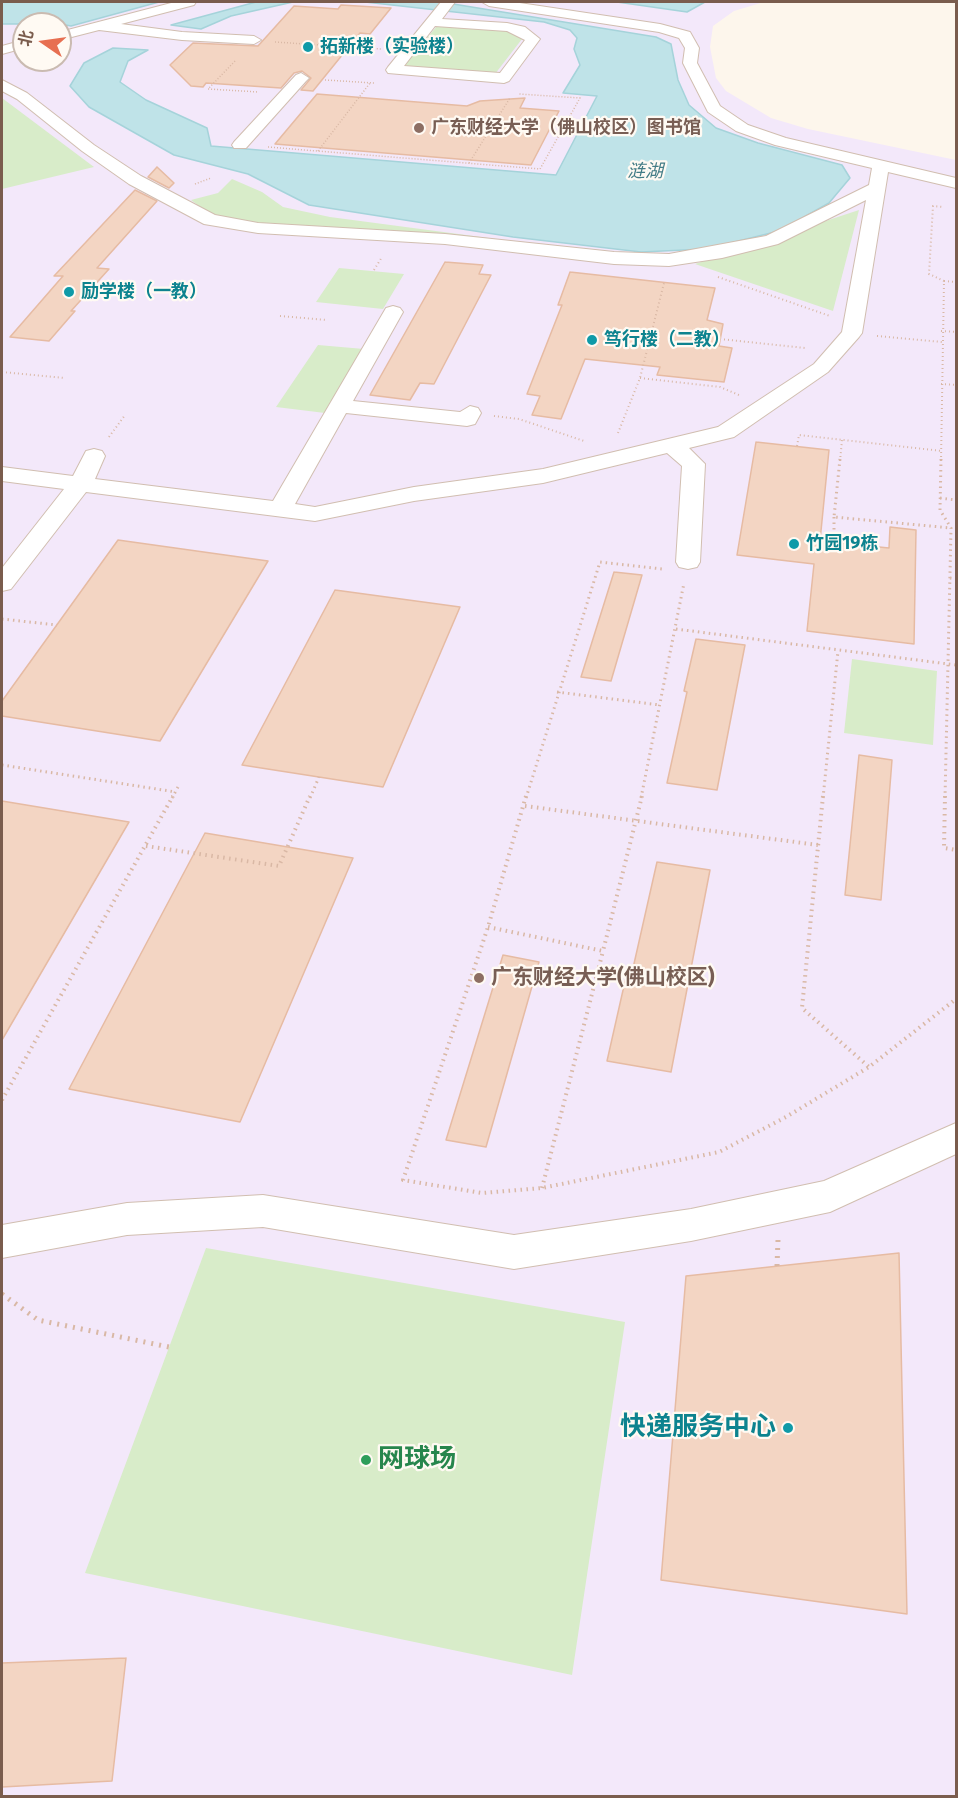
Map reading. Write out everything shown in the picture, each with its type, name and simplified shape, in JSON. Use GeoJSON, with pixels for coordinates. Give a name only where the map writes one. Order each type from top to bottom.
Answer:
{"type":"FeatureCollection","features":[{"type":"Feature","properties":{"kind":"street"},"geometry":{"type":"LineString","coordinates":[[72,33],[189,2]]}},
{"type":"Feature","properties":{"kind":"street"},"geometry":{"type":"LineString","coordinates":[[489,2],[660,28],[685,35],[692,48],[690,63],[714,109],[742,128],[781,142],[957,183]]}},
{"type":"Feature","properties":{"kind":"street"},"geometry":{"type":"LineString","coordinates":[[440,12],[520,30],[533,39],[504,78],[393,70],[440,12]]}},
{"type":"Feature","properties":{"kind":"street"},"geometry":{"type":"LineString","coordinates":[[100,26],[182,36],[254,40]]}},
{"type":"Feature","properties":{"kind":"street"},"geometry":{"type":"LineString","coordinates":[[240,145],[301,78]]}},
{"type":"Feature","properties":{"kind":"street"},"geometry":{"type":"LineString","coordinates":[[2,85],[22,96],[88,148],[135,180],[210,220],[258,228],[445,239],[614,258],[669,260],[722,252],[772,240],[876,188]]}},
{"type":"Feature","properties":{"kind":"street"},"geometry":{"type":"LineString","coordinates":[[2,474],[315,514],[414,494],[543,476],[601,453],[673,446],[726,432],[821,368],[852,333],[881,166]]}},
{"type":"Feature","properties":{"kind":"street"},"geometry":{"type":"LineString","coordinates":[[280,509],[393,312]]}},
{"type":"Feature","properties":{"kind":"street"},"geometry":{"type":"LineString","coordinates":[[339,406],[467,419],[470,413]]}},
{"type":"Feature","properties":{"kind":"street"},"geometry":{"type":"LineString","coordinates":[[673,446],[694,465],[687,567]]}},
{"type":"Feature","properties":{"kind":"street"},"geometry":{"type":"LineString","coordinates":[[2,584],[81,483],[94,456]]}},
{"type":"Feature","properties":{"kind":"street"},"geometry":{"type":"LineString","coordinates":[[2,1242],[127,1219],[263,1210],[514,1252],[691,1225],[830,1196],[957,1138]]}},
{"type":"Feature","properties":{"kind":"path"},"geometry":{"type":"LineString","coordinates":[[286,94],[208,88],[254,40],[409,51]]}},
{"type":"Feature","properties":{"kind":"path"},"geometry":{"type":"LineString","coordinates":[[301,78],[382,84]]}},
{"type":"Feature","properties":{"kind":"path"},"geometry":{"type":"LineString","coordinates":[[317,151],[371,83]]}},
{"type":"Feature","properties":{"kind":"path"},"geometry":{"type":"LineString","coordinates":[[240,145],[469,164],[540,169],[580,98],[513,93],[469,164]]}},
{"type":"Feature","properties":{"kind":"path"},"geometry":{"type":"LineString","coordinates":[[943,207],[933,206],[929,274],[944,281],[957,282]]}},
{"type":"Feature","properties":{"kind":"path"},"geometry":{"type":"LineString","coordinates":[[669,260],[821,313]]}},
{"type":"Feature","properties":{"kind":"path"},"geometry":{"type":"LineString","coordinates":[[944,281],[941,331],[940,510],[951,528],[944,848],[957,850]]}},
{"type":"Feature","properties":{"kind":"path"},"geometry":{"type":"LineString","coordinates":[[470,413],[519,419],[601,453],[615,442],[640,378],[664,283]]}},
{"type":"Feature","properties":{"kind":"path"},"geometry":{"type":"LineString","coordinates":[[280,316],[327,320]]}},
{"type":"Feature","properties":{"kind":"path"},"geometry":{"type":"LineString","coordinates":[[941,331],[957,332]]}},
{"type":"Feature","properties":{"kind":"path"},"geometry":{"type":"LineString","coordinates":[[852,333],[942,342]]}},
{"type":"Feature","properties":{"kind":"path"},"geometry":{"type":"LineString","coordinates":[[720,339],[805,348]]}},
{"type":"Feature","properties":{"kind":"path"},"geometry":{"type":"LineString","coordinates":[[2,372],[64,378]]}},
{"type":"Feature","properties":{"kind":"path"},"geometry":{"type":"LineString","coordinates":[[640,378],[720,387],[767,406]]}},
{"type":"Feature","properties":{"kind":"path"},"geometry":{"type":"LineString","coordinates":[[941,384],[957,385]]}},
{"type":"Feature","properties":{"kind":"path"},"geometry":{"type":"LineString","coordinates":[[797,446],[800,435],[942,451]]}},
{"type":"Feature","properties":{"kind":"path"},"geometry":{"type":"LineString","coordinates":[[834,542],[834,516],[842,440]]}},
{"type":"Feature","properties":{"kind":"path"},"geometry":{"type":"LineString","coordinates":[[940,498],[957,500]]}},
{"type":"Feature","properties":{"kind":"path"},"geometry":{"type":"LineString","coordinates":[[834,516],[951,528]]}},
{"type":"Feature","properties":{"kind":"path"},"geometry":{"type":"LineString","coordinates":[[542,1188],[637,820],[687,567],[600,562],[557,692],[488,927],[403,1180],[482,1193],[542,1188],[719,1152],[786,1117],[869,1067],[957,999]]}},
{"type":"Feature","properties":{"kind":"path"},"geometry":{"type":"LineString","coordinates":[[950,578],[957,579]]}},
{"type":"Feature","properties":{"kind":"path"},"geometry":{"type":"LineString","coordinates":[[2,619],[57,625]]}},
{"type":"Feature","properties":{"kind":"path"},"geometry":{"type":"LineString","coordinates":[[676,629],[957,665]]}},
{"type":"Feature","properties":{"kind":"path"},"geometry":{"type":"LineString","coordinates":[[838,651],[802,1008],[869,1067]]}},
{"type":"Feature","properties":{"kind":"path"},"geometry":{"type":"LineString","coordinates":[[557,692],[660,705]]}},
{"type":"Feature","properties":{"kind":"path"},"geometry":{"type":"LineString","coordinates":[[2,765],[177,789],[2,1100]]}},
{"type":"Feature","properties":{"kind":"path"},"geometry":{"type":"LineString","coordinates":[[146,846],[279,866],[319,777]]}},
{"type":"Feature","properties":{"kind":"path"},"geometry":{"type":"LineString","coordinates":[[525,806],[818,845]]}},
{"type":"Feature","properties":{"kind":"path"},"geometry":{"type":"LineString","coordinates":[[488,927],[603,951]]}},
{"type":"Feature","properties":{"kind":"path"},"geometry":{"type":"LineString","coordinates":[[2,1294],[38,1320],[169,1347]]}},
{"type":"Feature","properties":{"kind":"shaded area","name":"广东财经大学(佛山校区)"},"geometry":{"type":"Polygon","coordinates":[[[2,2],[764,2],[734,11],[713,26],[710,47],[716,78],[726,91],[771,118],[808,129],[956,160],[956,1796],[2,1796],[2,2]]]}},
{"type":"Feature","properties":{"kind":"green space"},"geometry":{"type":"Polygon","coordinates":[[[437,26],[497,29],[510,32],[522,39],[495,74],[403,66],[437,26]]]}},
{"type":"Feature","properties":{"kind":"green space"},"geometry":{"type":"Polygon","coordinates":[[[2,98],[94,167],[2,189],[2,98]]]}},
{"type":"Feature","properties":{"kind":"green space"},"geometry":{"type":"Polygon","coordinates":[[[232,179],[262,192],[283,207],[330,217],[549,246],[267,226],[215,218],[191,200],[218,193],[232,179]]]}},
{"type":"Feature","properties":{"kind":"green space"},"geometry":{"type":"Polygon","coordinates":[[[859,210],[833,311],[695,264],[859,210]]]}},
{"type":"Feature","properties":{"kind":"green space"},"geometry":{"type":"Polygon","coordinates":[[[339,268],[404,274],[383,309],[316,302],[339,268]]]}},
{"type":"Feature","properties":{"kind":"green space"},"geometry":{"type":"Polygon","coordinates":[[[318,345],[364,349],[325,413],[276,407],[318,345]]]}},
{"type":"Feature","properties":{"kind":"green space"},"geometry":{"type":"Polygon","coordinates":[[[852,659],[937,671],[933,745],[844,733],[852,659]]]}},
{"type":"Feature","properties":{"kind":"green space","name":"网球场"},"geometry":{"type":"Polygon","coordinates":[[[206,1248],[625,1322],[572,1675],[85,1573],[206,1248]]]}},
{"type":"Feature","properties":{"kind":"water"},"geometry":{"type":"Polygon","coordinates":[[[2,2],[159,2],[72,26],[72,12],[12,12],[12,24],[2,24],[2,2]]]}},
{"type":"Feature","properties":{"kind":"water"},"geometry":{"type":"Polygon","coordinates":[[[256,2],[293,2],[231,16],[201,29],[171,25],[256,2]]]}},
{"type":"Feature","properties":{"kind":"water","name":"涟湖"},"geometry":{"type":"Polygon","coordinates":[[[365,2],[441,2],[656,37],[671,44],[678,80],[689,105],[716,128],[758,143],[842,165],[850,178],[829,203],[779,231],[706,249],[641,252],[513,237],[309,205],[248,174],[174,155],[89,107],[70,86],[84,63],[113,48],[148,50],[128,61],[120,82],[146,100],[207,128],[211,146],[556,175],[597,96],[563,93],[580,65],[574,49],[577,38],[570,30],[544,22],[365,2]]]}},
{"type":"Feature","properties":{"kind":"water"},"geometry":{"type":"Polygon","coordinates":[[[617,2],[705,2],[687,12],[617,2]]]}},
{"type":"Feature","properties":{"kind":"building","name":"拓新楼（实验楼）"},"geometry":{"type":"Polygon","coordinates":[[[341,5],[391,8],[370,34],[360,33],[313,91],[301,90],[311,78],[302,71],[294,73],[281,88],[206,83],[203,87],[191,86],[170,65],[193,43],[258,46],[294,6],[338,9],[341,5]]]}},
{"type":"Feature","properties":{"kind":"building","name":"广东财经大学（佛山校区）图书馆"},"geometry":{"type":"Polygon","coordinates":[[[317,94],[467,106],[480,101],[525,98],[520,108],[559,111],[531,165],[275,144],[317,94]]]}},
{"type":"Feature","properties":{"kind":"building"},"geometry":{"type":"Polygon","coordinates":[[[157,167],[174,183],[169,188],[148,177],[157,167]]]}},
{"type":"Feature","properties":{"kind":"building","name":"励学楼（一教）"},"geometry":{"type":"Polygon","coordinates":[[[135,190],[157,201],[97,268],[109,269],[71,311],[75,311],[49,341],[10,337],[63,276],[54,276],[135,190]]]}},
{"type":"Feature","properties":{"kind":"building"},"geometry":{"type":"Polygon","coordinates":[[[445,262],[483,265],[479,274],[491,275],[434,384],[420,383],[410,400],[370,395],[445,262]]]}},
{"type":"Feature","properties":{"kind":"building","name":"笃行楼（二教）"},"geometry":{"type":"Polygon","coordinates":[[[570,272],[715,288],[707,320],[723,324],[719,346],[732,348],[724,382],[657,375],[660,367],[585,359],[561,419],[532,415],[540,396],[527,394],[562,305],[558,305],[570,272]]]}},
{"type":"Feature","properties":{"kind":"building","name":"竹园19栋"},"geometry":{"type":"Polygon","coordinates":[[[756,442],[829,450],[820,541],[889,548],[890,527],[916,530],[914,644],[807,631],[814,564],[737,555],[756,442]]]}},
{"type":"Feature","properties":{"kind":"building"},"geometry":{"type":"Polygon","coordinates":[[[118,540],[268,561],[160,741],[2,716],[2,701],[118,540]]]}},
{"type":"Feature","properties":{"kind":"building"},"geometry":{"type":"Polygon","coordinates":[[[614,572],[642,575],[611,681],[581,677],[614,572]]]}},
{"type":"Feature","properties":{"kind":"building"},"geometry":{"type":"Polygon","coordinates":[[[335,590],[460,607],[383,787],[242,765],[335,590]]]}},
{"type":"Feature","properties":{"kind":"building"},"geometry":{"type":"Polygon","coordinates":[[[696,639],[745,645],[717,790],[667,783],[696,639]]]}},
{"type":"Feature","properties":{"kind":"building"},"geometry":{"type":"Polygon","coordinates":[[[859,755],[892,760],[881,900],[845,895],[859,755]]]}},
{"type":"Feature","properties":{"kind":"building"},"geometry":{"type":"Polygon","coordinates":[[[2,801],[129,822],[2,1040],[2,801]]]}},
{"type":"Feature","properties":{"kind":"building"},"geometry":{"type":"Polygon","coordinates":[[[205,833],[353,858],[240,1122],[69,1089],[205,833]]]}},
{"type":"Feature","properties":{"kind":"building"},"geometry":{"type":"Polygon","coordinates":[[[657,862],[710,870],[671,1072],[607,1061],[626,977],[631,977],[657,862]]]}},
{"type":"Feature","properties":{"kind":"building"},"geometry":{"type":"Polygon","coordinates":[[[503,955],[539,962],[486,1147],[446,1140],[503,955]]]}},
{"type":"Feature","properties":{"kind":"building","name":"快递服务中心"},"geometry":{"type":"Polygon","coordinates":[[[899,1253],[907,1614],[661,1580],[686,1276],[899,1253]]]}},
{"type":"Feature","properties":{"kind":"building"},"geometry":{"type":"Polygon","coordinates":[[[126,1658],[112,1781],[2,1787],[2,1663],[126,1658]]]}},
{"type":"Feature","properties":{"kind":"place","name":"拓新楼（实验楼）"},"geometry":{"type":"Point","coordinates":[308,47]}},
{"type":"Feature","properties":{"kind":"place","name":"广东财经大学（佛山校区）图书馆"},"geometry":{"type":"Point","coordinates":[419,128]}},
{"type":"Feature","properties":{"kind":"place","name":"励学楼（一教）"},"geometry":{"type":"Point","coordinates":[69,292]}},
{"type":"Feature","properties":{"kind":"place","name":"笃行楼（二教）"},"geometry":{"type":"Point","coordinates":[592,340]}},
{"type":"Feature","properties":{"kind":"place","name":"竹园19栋"},"geometry":{"type":"Point","coordinates":[794,544]}},
{"type":"Feature","properties":{"kind":"place","name":"广东财经大学(佛山校区)"},"geometry":{"type":"Point","coordinates":[479,978]}},
{"type":"Feature","properties":{"kind":"place","name":"快递服务中心"},"geometry":{"type":"Point","coordinates":[788,1428]}},
{"type":"Feature","properties":{"kind":"place","name":"网球场"},"geometry":{"type":"Point","coordinates":[366,1460]}}]}
